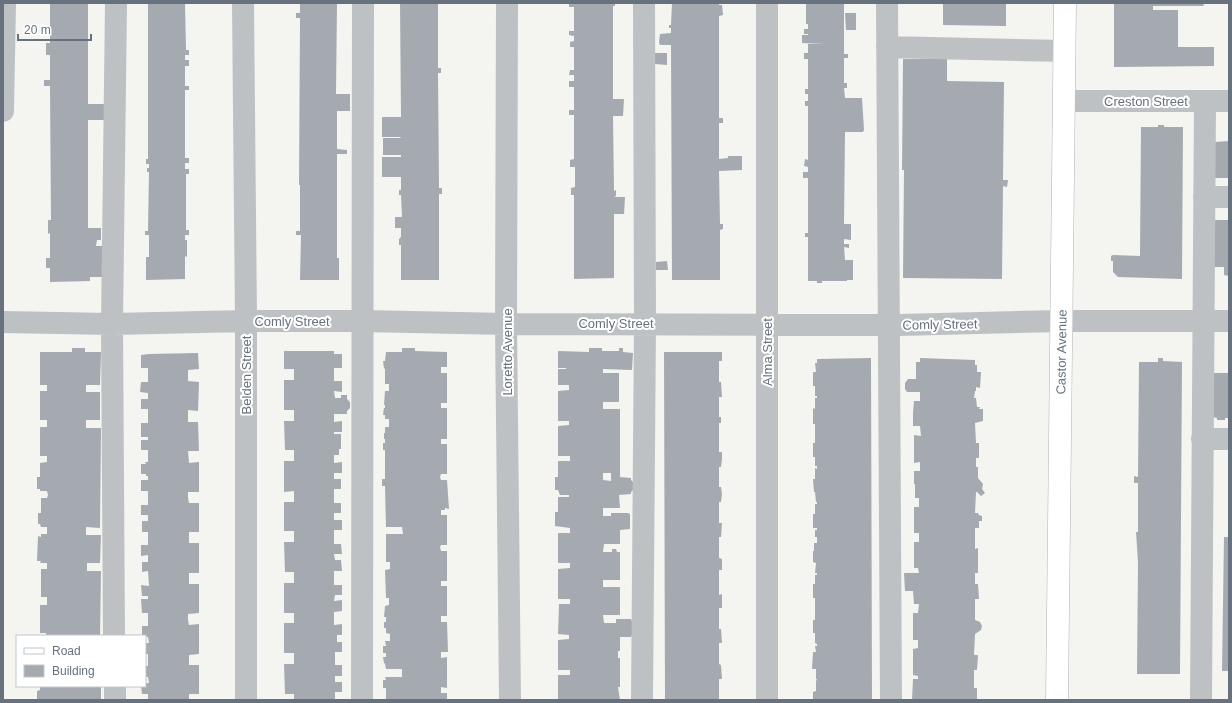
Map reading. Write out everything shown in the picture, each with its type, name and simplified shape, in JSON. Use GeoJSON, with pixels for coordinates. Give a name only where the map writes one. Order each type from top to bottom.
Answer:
{"type":"FeatureCollection","features":[{"type":"Feature","properties":{"kind":"main road","name":"Castor Avenue"},"geometry":{"type":"LineString","coordinates":[[1057,700],[1065,3]]}},
{"type":"Feature","properties":{"kind":"street"},"geometry":{"type":"LineString","coordinates":[[3,111],[5,3]]}},
{"type":"Feature","properties":{"kind":"street"},"geometry":{"type":"LineString","coordinates":[[114,635],[112,324],[116,3]]}},
{"type":"Feature","properties":{"kind":"street","name":"Belden Street"},"geometry":{"type":"LineString","coordinates":[[243,3],[246,321],[246,700]]}},
{"type":"Feature","properties":{"kind":"street"},"geometry":{"type":"LineString","coordinates":[[362,700],[363,3]]}},
{"type":"Feature","properties":{"kind":"street","name":"Loretto Avenue"},"geometry":{"type":"LineString","coordinates":[[507,3],[506,324],[510,700]]}},
{"type":"Feature","properties":{"kind":"street"},"geometry":{"type":"LineString","coordinates":[[642,700],[645,323],[644,3]]}},
{"type":"Feature","properties":{"kind":"street","name":"Alma Street"},"geometry":{"type":"LineString","coordinates":[[767,3],[767,700]]}},
{"type":"Feature","properties":{"kind":"street"},"geometry":{"type":"LineString","coordinates":[[887,3],[891,700]]}},
{"type":"Feature","properties":{"kind":"street"},"geometry":{"type":"LineString","coordinates":[[887,47],[1065,51]]}},
{"type":"Feature","properties":{"kind":"street","name":"Creston Street"},"geometry":{"type":"LineString","coordinates":[[1064,101],[1229,101]]}},
{"type":"Feature","properties":{"kind":"street"},"geometry":{"type":"LineString","coordinates":[[1201,700],[1205,101]]}},
{"type":"Feature","properties":{"kind":"street"},"geometry":{"type":"LineString","coordinates":[[1204,197],[1229,197]]}},
{"type":"Feature","properties":{"kind":"street","name":"Comly Street"},"geometry":{"type":"LineString","coordinates":[[3,322],[112,324],[246,321],[363,321],[506,324],[645,323],[889,325],[1062,321],[1229,321]]}},
{"type":"Feature","properties":{"kind":"street"},"geometry":{"type":"LineString","coordinates":[[1202,439],[1229,439]]}},
{"type":"Feature","properties":{"kind":"street"},"geometry":{"type":"LineString","coordinates":[[115,687],[115,700]]}},
{"type":"Feature","properties":{"kind":"building"},"geometry":{"type":"Polygon","coordinates":[[[50,3],[88,3],[88,104],[107,104],[107,120],[88,120],[88,228],[101,228],[101,240],[97,240],[96,246],[102,246],[102,277],[90,277],[90,281],[50,282],[50,268],[46,268],[46,258],[50,258],[50,233],[48,234],[48,220],[51,220],[50,86],[44,86],[44,80],[50,80],[50,55],[46,55],[46,43],[50,43],[50,3]]]}},
{"type":"Feature","properties":{"kind":"building"},"geometry":{"type":"Polygon","coordinates":[[[148,3],[185,3],[186,50],[189,50],[189,55],[185,55],[185,60],[189,60],[189,66],[185,66],[185,86],[189,86],[189,90],[185,90],[185,158],[189,158],[189,163],[185,163],[185,169],[189,169],[189,174],[186,174],[186,230],[189,230],[189,235],[185,235],[185,240],[187,240],[187,257],[185,256],[185,279],[146,280],[146,257],[149,257],[149,235],[145,235],[145,231],[148,231],[149,172],[147,172],[147,168],[149,168],[149,164],[146,164],[146,159],[148,159],[148,3]]]}},
{"type":"Feature","properties":{"kind":"building"},"geometry":{"type":"Polygon","coordinates":[[[300,3],[337,3],[336,94],[350,94],[350,111],[337,111],[337,149],[347,150],[347,154],[337,154],[337,258],[339,258],[339,280],[300,280],[301,235],[296,235],[296,231],[300,231],[300,18],[296,18],[296,13],[300,13],[300,3]]]}},
{"type":"Feature","properties":{"kind":"building"},"geometry":{"type":"Polygon","coordinates":[[[400,3],[438,3],[438,68],[441,68],[441,73],[438,73],[439,188],[442,188],[442,194],[439,194],[439,280],[401,280],[401,245],[399,245],[399,239],[401,237],[401,228],[395,228],[395,217],[402,217],[401,195],[399,195],[399,190],[401,190],[401,177],[382,177],[382,157],[401,157],[401,155],[383,155],[383,138],[401,138],[382,137],[382,117],[401,117],[400,3]]]}},
{"type":"Feature","properties":{"kind":"building"},"geometry":{"type":"Polygon","coordinates":[[[569,3],[615,3],[615,6],[613,6],[613,99],[624,99],[623,116],[613,116],[614,191],[616,190],[616,196],[614,197],[625,197],[624,214],[614,214],[614,278],[574,279],[574,195],[571,195],[571,188],[575,187],[575,167],[570,167],[570,160],[574,159],[574,115],[569,115],[569,110],[574,110],[574,87],[569,87],[569,81],[574,81],[574,75],[569,75],[570,70],[574,70],[574,47],[570,47],[570,42],[574,41],[574,36],[569,35],[569,31],[574,31],[574,7],[569,7],[569,3]]]}},
{"type":"Feature","properties":{"kind":"building"},"geometry":{"type":"Polygon","coordinates":[[[672,3],[719,3],[719,5],[722,5],[723,15],[719,16],[719,118],[723,118],[723,123],[719,123],[719,159],[728,158],[728,156],[742,156],[742,170],[719,171],[720,224],[723,224],[723,229],[720,230],[720,280],[672,280],[671,45],[660,45],[659,42],[660,34],[671,33],[671,28],[669,28],[669,25],[671,25],[672,3]]]}},
{"type":"Feature","properties":{"kind":"building"},"geometry":{"type":"Polygon","coordinates":[[[806,3],[844,3],[844,54],[848,54],[848,58],[844,58],[844,83],[847,83],[847,88],[844,88],[845,98],[862,98],[863,132],[845,132],[844,224],[851,224],[851,240],[844,239],[844,244],[849,244],[849,248],[844,247],[845,260],[853,260],[853,280],[847,281],[822,281],[822,283],[817,283],[817,281],[808,281],[808,237],[805,237],[805,233],[808,233],[808,178],[803,178],[803,172],[808,172],[808,167],[804,166],[805,159],[808,160],[808,106],[805,106],[805,101],[808,101],[808,94],[805,94],[805,89],[808,89],[808,59],[804,59],[804,53],[808,53],[808,44],[824,44],[802,43],[802,35],[808,35],[804,34],[804,29],[808,29],[808,24],[806,24],[806,3]]]}},
{"type":"Feature","properties":{"kind":"building"},"geometry":{"type":"Polygon","coordinates":[[[943,3],[1006,3],[1006,26],[943,25],[943,3]]]}},
{"type":"Feature","properties":{"kind":"building"},"geometry":{"type":"Polygon","coordinates":[[[1114,3],[1203,3],[1204,6],[1153,6],[1153,10],[1178,10],[1178,47],[1214,47],[1214,66],[1114,67],[1114,3]]]}},
{"type":"Feature","properties":{"kind":"building"},"geometry":{"type":"Polygon","coordinates":[[[845,13],[856,13],[856,30],[846,30],[845,13]]]}},
{"type":"Feature","properties":{"kind":"building"},"geometry":{"type":"Polygon","coordinates":[[[655,53],[667,53],[667,65],[655,64],[655,53]]]}},
{"type":"Feature","properties":{"kind":"building"},"geometry":{"type":"Polygon","coordinates":[[[903,59],[947,59],[947,81],[1004,82],[1003,180],[1008,180],[1007,187],[1003,186],[1002,279],[903,278],[903,59]]]}},
{"type":"Feature","properties":{"kind":"building"},"geometry":{"type":"Polygon","coordinates":[[[1158,125],[1164,125],[1164,127],[1183,127],[1182,279],[1118,277],[1113,272],[1113,261],[1111,261],[1111,256],[1140,256],[1141,127],[1158,127],[1158,125]]]}},
{"type":"Feature","properties":{"kind":"building"},"geometry":{"type":"Polygon","coordinates":[[[1229,141],[1229,178],[1215,178],[1215,142],[1229,141]]]}},
{"type":"Feature","properties":{"kind":"building"},"geometry":{"type":"Polygon","coordinates":[[[1214,220],[1229,220],[1229,276],[1224,275],[1224,267],[1214,267],[1214,220]]]}},
{"type":"Feature","properties":{"kind":"building"},"geometry":{"type":"Polygon","coordinates":[[[667,261],[668,270],[656,270],[656,262],[667,261]]]}},
{"type":"Feature","properties":{"kind":"building"},"geometry":{"type":"Polygon","coordinates":[[[72,348],[85,348],[85,352],[101,352],[100,385],[86,385],[86,392],[100,392],[100,420],[86,420],[86,428],[101,428],[100,528],[86,527],[86,535],[101,535],[100,563],[87,563],[87,571],[101,571],[100,635],[46,635],[46,633],[40,633],[40,605],[47,605],[47,597],[41,597],[41,569],[47,569],[47,563],[40,563],[41,561],[37,561],[38,536],[41,537],[41,534],[47,534],[47,527],[41,527],[40,524],[38,524],[38,513],[41,513],[41,498],[47,498],[48,495],[47,491],[40,491],[40,489],[37,489],[37,477],[40,477],[40,463],[47,462],[47,456],[40,456],[40,427],[47,427],[47,420],[40,420],[40,391],[47,391],[47,385],[40,385],[40,352],[72,352],[72,348]]]}},
{"type":"Feature","properties":{"kind":"building"},"geometry":{"type":"Polygon","coordinates":[[[402,348],[415,348],[415,351],[447,352],[447,367],[441,367],[441,373],[447,373],[447,403],[441,403],[441,408],[447,408],[447,439],[441,439],[441,444],[447,444],[447,474],[441,474],[440,477],[441,480],[447,480],[449,509],[445,508],[445,510],[441,510],[441,515],[447,515],[447,545],[441,545],[440,547],[441,551],[447,551],[447,581],[441,581],[441,586],[447,586],[447,616],[441,616],[441,622],[447,622],[448,652],[441,652],[441,658],[447,657],[447,688],[441,687],[441,693],[447,693],[447,700],[386,700],[386,688],[383,688],[383,680],[386,680],[385,677],[402,677],[402,669],[386,669],[383,657],[386,657],[386,653],[383,653],[383,646],[386,646],[385,641],[390,641],[390,634],[386,633],[386,628],[384,628],[384,622],[386,622],[386,617],[384,617],[385,606],[389,605],[389,598],[386,598],[385,570],[390,569],[390,562],[386,562],[386,534],[403,534],[402,527],[386,527],[385,486],[382,486],[382,479],[385,479],[385,450],[383,450],[383,443],[385,443],[384,433],[385,427],[389,427],[389,419],[385,419],[385,415],[383,415],[385,408],[385,391],[389,391],[389,384],[385,384],[385,369],[383,361],[385,361],[386,352],[402,352],[402,348]]]}},
{"type":"Feature","properties":{"kind":"building"},"geometry":{"type":"Polygon","coordinates":[[[589,348],[602,348],[602,351],[619,351],[619,348],[623,348],[623,352],[633,353],[632,370],[603,369],[603,373],[619,373],[619,402],[603,402],[603,409],[620,409],[620,477],[631,478],[634,489],[631,494],[619,495],[620,508],[603,508],[603,516],[611,516],[611,513],[630,514],[630,529],[620,530],[620,544],[604,544],[603,552],[612,552],[612,549],[616,549],[617,552],[620,552],[620,580],[603,580],[603,587],[620,587],[620,615],[603,615],[604,623],[616,623],[616,619],[631,619],[633,624],[633,633],[631,637],[620,637],[620,651],[618,651],[618,658],[620,658],[620,687],[618,687],[620,700],[558,700],[558,675],[570,675],[570,670],[558,670],[558,640],[569,639],[569,635],[558,634],[559,604],[570,604],[570,599],[558,599],[558,569],[570,568],[570,563],[558,563],[558,533],[570,533],[570,528],[555,526],[555,512],[558,512],[558,497],[569,497],[569,495],[560,495],[558,490],[555,490],[555,477],[558,477],[558,461],[570,461],[570,456],[558,456],[558,426],[569,425],[569,421],[558,421],[558,391],[569,390],[569,385],[558,385],[558,369],[566,368],[558,368],[558,351],[589,352],[589,348]],[[603,473],[603,480],[611,481],[611,473],[603,473]]]}},
{"type":"Feature","properties":{"kind":"building"},"geometry":{"type":"Polygon","coordinates":[[[284,351],[334,351],[334,354],[342,354],[342,368],[334,368],[334,381],[342,381],[342,392],[334,391],[335,398],[341,398],[341,395],[347,395],[347,399],[350,402],[350,408],[347,411],[347,414],[334,414],[334,422],[342,421],[342,432],[334,432],[334,434],[341,434],[341,449],[339,449],[339,455],[334,455],[334,463],[342,462],[342,473],[334,473],[334,479],[341,479],[341,489],[334,489],[334,503],[341,503],[341,513],[334,513],[334,520],[342,520],[342,530],[334,530],[334,544],[341,544],[342,554],[334,554],[335,560],[341,560],[342,571],[334,571],[334,585],[342,585],[342,595],[335,595],[334,601],[342,600],[342,611],[334,612],[334,625],[342,624],[342,635],[337,635],[337,642],[342,642],[342,652],[335,652],[335,665],[342,665],[342,676],[335,676],[335,682],[342,682],[342,692],[335,692],[335,700],[294,700],[294,694],[285,694],[284,664],[294,664],[294,653],[284,653],[284,623],[294,623],[294,613],[284,613],[284,583],[294,583],[294,572],[285,572],[284,542],[294,542],[294,531],[284,531],[284,502],[294,502],[294,491],[284,492],[284,461],[294,461],[294,450],[285,450],[284,421],[294,421],[294,410],[284,410],[284,380],[294,380],[294,369],[284,369],[284,351]]]}},
{"type":"Feature","properties":{"kind":"building"},"geometry":{"type":"Polygon","coordinates":[[[664,352],[722,352],[722,361],[719,361],[719,382],[721,382],[722,397],[719,397],[719,417],[721,417],[721,423],[719,423],[719,452],[722,452],[722,459],[721,467],[719,467],[719,487],[721,487],[722,494],[721,502],[719,502],[719,523],[722,523],[721,537],[719,537],[719,558],[722,559],[722,570],[719,570],[719,595],[722,594],[722,608],[719,608],[719,629],[721,629],[722,643],[719,643],[719,664],[721,665],[722,679],[719,679],[719,700],[665,700],[664,352]]]}},
{"type":"Feature","properties":{"kind":"building"},"geometry":{"type":"Polygon","coordinates":[[[198,353],[199,369],[188,370],[188,381],[199,382],[198,411],[188,410],[188,422],[198,422],[199,451],[188,451],[189,463],[199,462],[199,492],[188,492],[188,498],[189,503],[199,503],[199,532],[189,532],[189,543],[199,543],[199,573],[189,573],[189,584],[199,584],[199,613],[188,614],[188,620],[189,625],[199,624],[199,654],[189,655],[189,665],[199,665],[199,694],[189,694],[189,700],[148,700],[148,694],[142,694],[141,687],[146,687],[146,683],[149,683],[148,677],[146,677],[148,654],[146,654],[146,643],[149,643],[148,637],[146,635],[142,635],[142,626],[148,626],[148,613],[142,613],[141,599],[148,599],[148,596],[142,596],[141,585],[149,586],[148,571],[142,572],[142,562],[148,562],[148,555],[141,556],[141,545],[148,545],[148,532],[142,532],[142,521],[148,521],[148,515],[141,515],[141,505],[148,505],[148,491],[141,491],[141,480],[148,480],[148,476],[146,476],[146,474],[141,474],[141,464],[146,464],[145,462],[148,462],[148,450],[141,450],[141,440],[148,440],[148,437],[141,437],[141,423],[148,423],[148,409],[141,409],[141,399],[148,399],[148,393],[140,392],[141,382],[148,382],[148,368],[141,368],[141,355],[198,353]]]}},
{"type":"Feature","properties":{"kind":"building"},"geometry":{"type":"Polygon","coordinates":[[[871,358],[872,700],[813,700],[813,692],[816,691],[817,679],[816,669],[812,669],[813,652],[816,652],[815,646],[817,646],[815,643],[815,633],[813,633],[813,620],[815,620],[815,598],[813,598],[813,584],[815,584],[815,575],[817,575],[817,573],[815,573],[816,563],[813,562],[813,551],[814,543],[817,543],[815,530],[817,530],[817,528],[813,528],[813,514],[815,514],[815,504],[817,504],[817,502],[814,492],[813,479],[815,479],[815,468],[817,469],[817,466],[815,466],[815,457],[813,457],[815,424],[813,424],[813,408],[815,409],[815,398],[817,398],[817,396],[815,396],[815,386],[813,386],[813,372],[816,372],[815,363],[817,363],[817,359],[871,358]]]}},
{"type":"Feature","properties":{"kind":"building"},"geometry":{"type":"Polygon","coordinates":[[[920,358],[975,360],[977,372],[981,372],[980,388],[976,387],[974,398],[976,398],[977,407],[980,407],[979,409],[983,409],[983,421],[975,423],[976,443],[979,443],[979,458],[976,458],[976,467],[978,467],[978,478],[983,484],[982,489],[985,493],[981,496],[976,492],[975,513],[982,516],[982,521],[979,521],[979,528],[975,528],[975,549],[978,548],[978,573],[975,573],[975,584],[978,584],[979,599],[975,599],[975,620],[980,622],[982,626],[981,630],[975,634],[974,655],[978,655],[977,670],[974,670],[974,688],[977,688],[977,700],[912,700],[913,679],[918,679],[918,676],[913,675],[913,649],[918,648],[918,640],[913,640],[913,613],[918,613],[919,604],[914,604],[913,591],[905,591],[904,573],[919,573],[918,568],[914,568],[914,542],[919,542],[919,533],[914,533],[914,507],[919,507],[919,498],[915,498],[914,471],[920,471],[920,462],[914,463],[914,435],[921,436],[920,426],[913,426],[914,401],[920,401],[920,392],[907,392],[905,389],[905,383],[908,379],[916,379],[916,362],[920,362],[920,358]]]}},
{"type":"Feature","properties":{"kind":"building"},"geometry":{"type":"Polygon","coordinates":[[[1158,358],[1163,358],[1163,361],[1182,362],[1180,674],[1137,674],[1138,562],[1136,532],[1138,532],[1138,483],[1134,483],[1134,476],[1138,477],[1139,362],[1158,362],[1158,358]]]}},
{"type":"Feature","properties":{"kind":"building"},"geometry":{"type":"Polygon","coordinates":[[[1213,373],[1229,373],[1229,418],[1225,418],[1225,420],[1217,420],[1217,418],[1213,417],[1213,373]]]}},
{"type":"Feature","properties":{"kind":"building"},"geometry":{"type":"Polygon","coordinates":[[[1224,537],[1229,537],[1229,671],[1222,671],[1224,537]]]}},
{"type":"Feature","properties":{"kind":"building"},"geometry":{"type":"Polygon","coordinates":[[[40,687],[101,687],[101,700],[37,700],[37,691],[40,690],[40,687]]]}}]}
